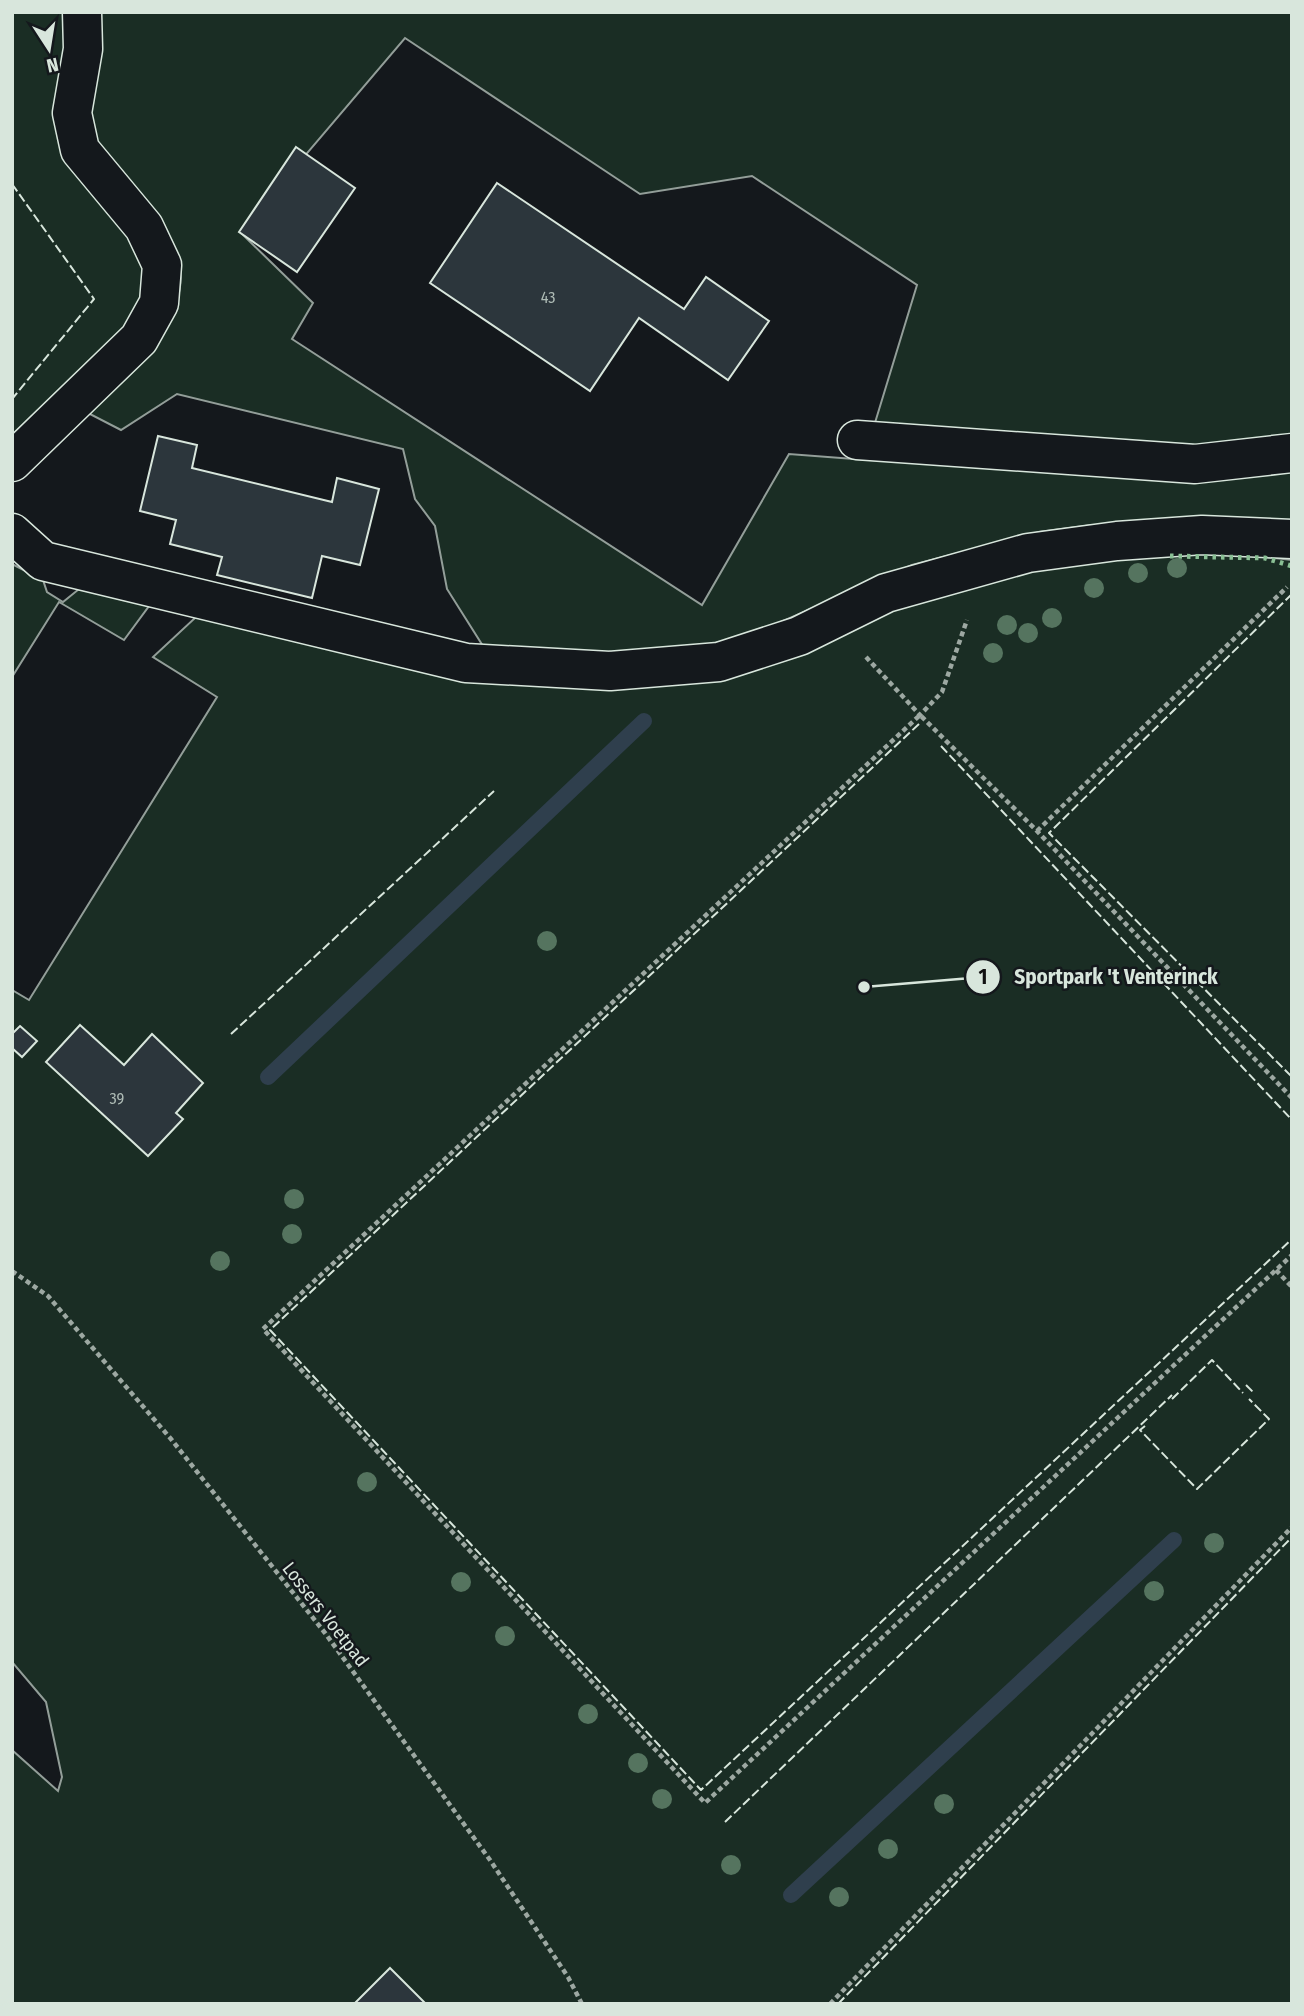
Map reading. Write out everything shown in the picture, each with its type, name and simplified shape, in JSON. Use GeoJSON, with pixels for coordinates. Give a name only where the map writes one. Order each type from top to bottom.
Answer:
{"type":"FeatureCollection","features":[{"type":"Feature","properties":{"kind":"street"},"geometry":{"type":"LineString","coordinates":[[12,462],[139,339],[159,303],[162,265],[145,227],[80,149],[72,113],[83,48],[82,12]]}},
{"type":"Feature","properties":{"kind":"street"},"geometry":{"type":"LineString","coordinates":[[857,440],[1195,464],[1292,453]]}},
{"type":"Feature","properties":{"kind":"street"},"geometry":{"type":"LineString","coordinates":[[12,533],[43,561],[466,663],[610,671],[719,662],[799,636],[886,593],[973,566],[1028,553],[1117,541],[1202,535],[1292,539]]}},
{"type":"Feature","properties":{"kind":"path"},"geometry":{"type":"LineString","coordinates":[[973,566],[975,595],[942,692],[263,1329],[705,1803],[1292,1255]]}},
{"type":"Feature","properties":{"kind":"path"},"geometry":{"type":"LineString","coordinates":[[1037,831],[1292,586]]}},
{"type":"Feature","properties":{"kind":"path"},"geometry":{"type":"LineString","coordinates":[[879,673],[1037,831],[1292,1098]]}},
{"type":"Feature","properties":{"kind":"path"},"geometry":{"type":"LineString","coordinates":[[1276,1270],[1292,1287]]}},
{"type":"Feature","properties":{"kind":"path","name":"Lossers Voetpad"},"geometry":{"type":"LineString","coordinates":[[12,1271],[48,1296],[172,1439],[325,1633],[491,1860],[568,1977],[582,2004]]}},
{"type":"Feature","properties":{"kind":"path"},"geometry":{"type":"LineString","coordinates":[[830,2004],[1292,1527]]}},
{"type":"Feature","properties":{"kind":"green space"},"geometry":{"type":"Polygon","coordinates":[[[12,12],[74,12],[60,97],[133,228],[148,269],[140,311],[12,447],[12,12]]]}},
{"type":"Feature","properties":{"kind":"green space"},"geometry":{"type":"Polygon","coordinates":[[[99,12],[1292,12],[1292,444],[1224,452],[874,426],[917,285],[752,176],[640,194],[405,38],[240,232],[313,303],[292,339],[702,605],[789,454],[867,460],[1292,467],[1292,526],[1092,525],[1039,532],[912,565],[746,637],[710,644],[603,655],[483,646],[447,589],[435,526],[415,499],[403,449],[177,394],[121,430],[84,411],[154,339],[170,316],[179,290],[179,264],[168,234],[104,160],[88,130],[89,92],[99,12]]]}},
{"type":"Feature","properties":{"kind":"green space"},"geometry":{"type":"Polygon","coordinates":[[[1211,551],[1292,560],[1292,2004],[12,2004],[12,1750],[58,1791],[62,1777],[46,1702],[12,1662],[12,990],[29,1000],[217,697],[153,657],[196,617],[578,684],[881,611],[1020,569],[1211,551]]]}},
{"type":"Feature","properties":{"kind":"green space"},"geometry":{"type":"Polygon","coordinates":[[[12,564],[43,580],[47,592],[63,602],[79,589],[149,606],[124,640],[59,602],[12,677],[12,564]]]}},
{"type":"Feature","properties":{"kind":"building"},"geometry":{"type":"Polygon","coordinates":[[[296,147],[355,188],[297,272],[239,232],[296,147]]]}},
{"type":"Feature","properties":{"kind":"building"},"geometry":{"type":"Polygon","coordinates":[[[497,183],[684,309],[706,277],[769,321],[728,380],[639,318],[590,391],[430,283],[497,183]]]}},
{"type":"Feature","properties":{"kind":"building"},"geometry":{"type":"Polygon","coordinates":[[[158,436],[197,445],[192,468],[332,502],[337,478],[379,489],[360,565],[322,556],[312,598],[217,575],[222,557],[170,544],[176,520],[140,511],[158,436]]]}},
{"type":"Feature","properties":{"kind":"building"},"geometry":{"type":"Polygon","coordinates":[[[80,1025],[124,1065],[152,1034],[203,1083],[176,1113],[183,1119],[148,1156],[46,1062],[80,1025]]]}},
{"type":"Feature","properties":{"kind":"building"},"geometry":{"type":"Polygon","coordinates":[[[20,1026],[37,1041],[22,1057],[12,1048],[12,1034],[20,1026]]]}},
{"type":"Feature","properties":{"kind":"building"},"geometry":{"type":"Polygon","coordinates":[[[390,1968],[426,2004],[354,2004],[390,1968]]]}},
{"type":"Feature","properties":{"kind":"waterway"},"geometry":{"type":"LineString","coordinates":[[268,1077],[644,721]]}},
{"type":"Feature","properties":{"kind":"waterway"},"geometry":{"type":"LineString","coordinates":[[791,1895],[1174,1540]]}},
{"type":"Feature","properties":{"kind":"hedge"},"geometry":{"type":"LineString","coordinates":[[1170,556],[1265,558],[1292,566]]}},
{"type":"Feature","properties":{"kind":"fence"},"geometry":{"type":"LineString","coordinates":[[12,184],[94,299],[12,399]]}},
{"type":"Feature","properties":{"kind":"fence"},"geometry":{"type":"LineString","coordinates":[[1292,594],[1049,833],[1292,1077]]}},
{"type":"Feature","properties":{"kind":"fence"},"geometry":{"type":"LineString","coordinates":[[919,724],[270,1330],[701,1790],[1292,1239]]}},
{"type":"Feature","properties":{"kind":"fence"},"geometry":{"type":"LineString","coordinates":[[941,746],[1292,1120]]}},
{"type":"Feature","properties":{"kind":"fence"},"geometry":{"type":"LineString","coordinates":[[231,1034],[494,791]]}},
{"type":"Feature","properties":{"kind":"fence"},"geometry":{"type":"LineString","coordinates":[[1172,1399],[1212,1360],[1243,1393]]}},
{"type":"Feature","properties":{"kind":"fence"},"geometry":{"type":"LineString","coordinates":[[1246,1385],[1254,1393]]}},
{"type":"Feature","properties":{"kind":"fence"},"geometry":{"type":"LineString","coordinates":[[725,1822],[1172,1395]]}},
{"type":"Feature","properties":{"kind":"fence"},"geometry":{"type":"LineString","coordinates":[[1145,1426],[1140,1430],[1197,1489],[1269,1419],[1249,1399]]}},
{"type":"Feature","properties":{"kind":"fence"},"geometry":{"type":"LineString","coordinates":[[838,2004],[1292,1537]]}},
{"type":"Feature","properties":{"kind":"place","name":"Sportpark 't Venterinck"},"geometry":{"type":"Point","coordinates":[864,987]}}]}
